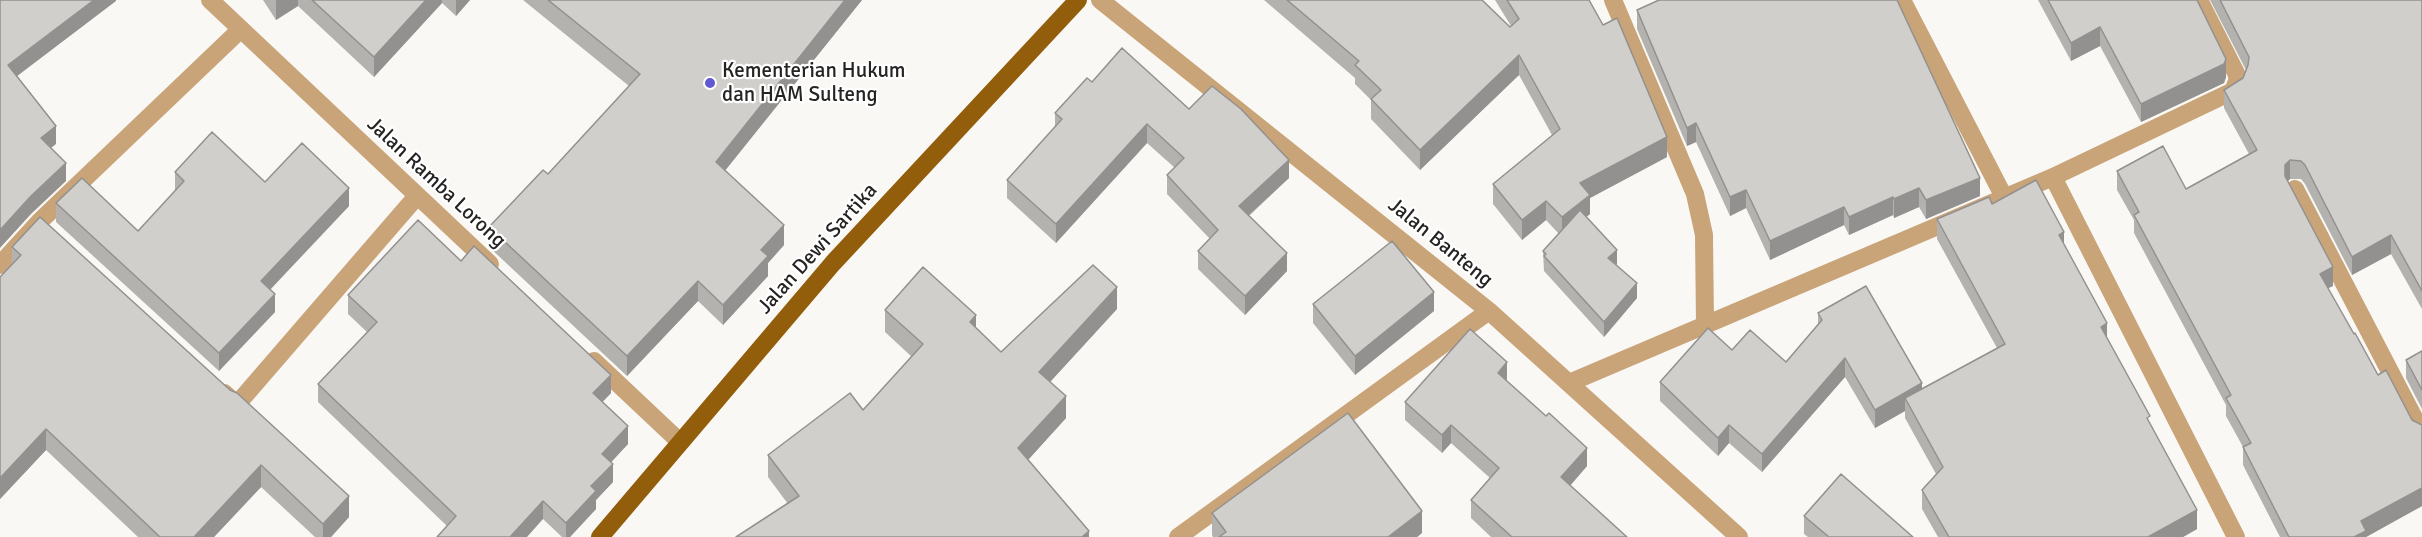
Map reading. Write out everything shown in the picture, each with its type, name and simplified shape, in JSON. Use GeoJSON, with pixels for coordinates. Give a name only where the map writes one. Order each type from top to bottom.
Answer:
{"type":"FeatureCollection","features":[{"type":"Feature","properties":{"kind":"main road","name":"Jalan Dewi Sartika"},"geometry":{"type":"LineString","coordinates":[[600,537],[833,262],[1078,0]]}},
{"type":"Feature","properties":{"kind":"street","name":"Jalan Ramba Lorong"},"geometry":{"type":"LineString","coordinates":[[210,0],[502,275]]}},
{"type":"Feature","properties":{"kind":"street","name":"Jalan Banteng"},"geometry":{"type":"LineString","coordinates":[[1100,0],[1489,310],[1739,537]]}},
{"type":"Feature","properties":{"kind":"street"},"geometry":{"type":"LineString","coordinates":[[1613,0],[1695,194],[1704,235],[1705,324]]}},
{"type":"Feature","properties":{"kind":"street"},"geometry":{"type":"LineString","coordinates":[[1902,0],[2004,197]]}},
{"type":"Feature","properties":{"kind":"street"},"geometry":{"type":"LineString","coordinates":[[1569,383],[2053,177],[2233,91],[2238,79],[2236,73],[2199,0]]}},
{"type":"Feature","properties":{"kind":"street"},"geometry":{"type":"LineString","coordinates":[[0,266],[39,222],[240,30]]}},
{"type":"Feature","properties":{"kind":"street"},"geometry":{"type":"LineString","coordinates":[[2053,177],[2236,537]]}},
{"type":"Feature","properties":{"kind":"street"},"geometry":{"type":"LineString","coordinates":[[2295,189],[2422,433]]}},
{"type":"Feature","properties":{"kind":"street"},"geometry":{"type":"LineString","coordinates":[[208,377],[233,402],[239,402],[417,196]]}},
{"type":"Feature","properties":{"kind":"street"},"geometry":{"type":"LineString","coordinates":[[39,222],[56,236]]}},
{"type":"Feature","properties":{"kind":"street"},"geometry":{"type":"LineString","coordinates":[[1178,537],[1489,310]]}},
{"type":"Feature","properties":{"kind":"street"},"geometry":{"type":"LineString","coordinates":[[579,347],[680,442]]}},
{"type":"Feature","properties":{"kind":"building"},"geometry":{"type":"Polygon","coordinates":[[[0,0],[94,0],[8,65],[56,126],[41,138],[66,163],[0,230],[0,0]]]}},
{"type":"Feature","properties":{"kind":"building"},"geometry":{"type":"Polygon","coordinates":[[[312,0],[426,0],[374,57],[312,0]]]}},
{"type":"Feature","properties":{"kind":"building"},"geometry":{"type":"Polygon","coordinates":[[[548,0],[845,0],[716,162],[784,225],[761,250],[768,256],[723,305],[698,281],[627,356],[489,227],[543,170],[548,174],[640,74],[548,0]]]}},
{"type":"Feature","properties":{"kind":"building"},"geometry":{"type":"Polygon","coordinates":[[[1287,0],[1482,0],[1510,27],[1519,19],[1507,0],[1589,0],[1603,25],[1617,18],[1667,137],[1580,183],[1590,195],[1562,217],[1546,201],[1522,220],[1493,184],[1560,129],[1519,55],[1420,150],[1371,99],[1381,90],[1355,65],[1359,61],[1287,0]]]}},
{"type":"Feature","properties":{"kind":"building"},"geometry":{"type":"Polygon","coordinates":[[[1659,0],[1897,0],[1980,178],[1926,200],[1919,188],[1849,217],[1844,207],[1770,241],[1746,190],[1730,197],[1696,123],[1687,128],[1637,10],[1659,0]]]}},
{"type":"Feature","properties":{"kind":"building"},"geometry":{"type":"Polygon","coordinates":[[[2048,0],[2197,0],[2226,59],[2224,64],[2141,104],[2100,27],[2071,43],[2048,0]]]}},
{"type":"Feature","properties":{"kind":"building"},"geometry":{"type":"Polygon","coordinates":[[[2220,0],[2422,0],[2422,291],[2391,235],[2352,257],[2305,165],[2301,161],[2290,160],[2285,165],[2285,176],[2333,267],[2320,274],[2378,375],[2386,370],[2412,420],[2422,425],[2422,488],[2361,521],[2366,531],[2354,537],[2289,537],[2243,447],[2251,443],[2226,398],[2231,395],[2134,215],[2139,212],[2117,171],[2163,146],[2186,189],[2257,150],[2224,90],[2243,78],[2249,57],[2220,0]]]}},
{"type":"Feature","properties":{"kind":"building"},"geometry":{"type":"Polygon","coordinates":[[[1122,48],[1189,109],[1212,86],[1241,109],[1289,160],[1239,206],[1287,253],[1245,296],[1198,251],[1218,230],[1167,175],[1184,158],[1147,124],[1056,224],[1007,180],[1062,119],[1055,113],[1087,78],[1092,82],[1122,48]]]}},
{"type":"Feature","properties":{"kind":"building"},"geometry":{"type":"Polygon","coordinates":[[[212,132],[265,182],[302,143],[349,188],[261,281],[275,294],[219,353],[56,203],[82,178],[138,231],[184,181],[175,172],[212,132]]]}},
{"type":"Feature","properties":{"kind":"building"},"geometry":{"type":"Polygon","coordinates":[[[2036,180],[2064,232],[2059,235],[2107,323],[2101,327],[2150,416],[2147,418],[2197,510],[2148,537],[1949,537],[1922,490],[1943,467],[1905,398],[2005,344],[1937,219],[1989,197],[1992,204],[2036,180]]]}},
{"type":"Feature","properties":{"kind":"building"},"geometry":{"type":"Polygon","coordinates":[[[1580,210],[1617,250],[1608,258],[1637,283],[1604,322],[1544,256],[1546,254],[1543,251],[1580,210]]]}},
{"type":"Feature","properties":{"kind":"building"},"geometry":{"type":"Polygon","coordinates":[[[40,217],[349,496],[323,524],[261,465],[194,537],[160,537],[46,429],[0,478],[0,277],[21,255],[12,247],[40,217]]]}},
{"type":"Feature","properties":{"kind":"building"},"geometry":{"type":"Polygon","coordinates":[[[418,220],[461,261],[474,246],[611,375],[593,393],[628,426],[602,454],[613,464],[591,486],[596,491],[566,523],[543,501],[510,537],[437,537],[456,516],[318,384],[377,322],[348,295],[418,220]]]}},
{"type":"Feature","properties":{"kind":"building"},"geometry":{"type":"Polygon","coordinates":[[[1392,241],[1434,292],[1355,356],[1313,304],[1392,241]]]}},
{"type":"Feature","properties":{"kind":"building"},"geometry":{"type":"Polygon","coordinates":[[[1093,265],[1117,287],[1039,372],[1066,396],[1018,448],[1089,531],[1082,537],[736,537],[799,496],[768,455],[850,393],[863,410],[923,344],[885,310],[923,267],[976,315],[970,322],[1001,352],[1093,265]]]}},
{"type":"Feature","properties":{"kind":"building"},"geometry":{"type":"Polygon","coordinates":[[[1866,286],[1922,383],[1875,410],[1845,358],[1762,454],[1729,425],[1718,438],[1660,382],[1708,328],[1732,350],[1750,330],[1786,362],[1822,320],[1818,313],[1866,286]]]}},
{"type":"Feature","properties":{"kind":"building"},"geometry":{"type":"Polygon","coordinates":[[[1470,329],[1507,362],[1498,373],[1546,416],[1549,413],[1587,448],[1561,477],[1627,537],[1512,537],[1471,500],[1499,468],[1451,425],[1442,435],[1405,402],[1470,329]]]}},
{"type":"Feature","properties":{"kind":"building"},"geometry":{"type":"Polygon","coordinates":[[[2422,351],[2422,390],[2406,360],[2422,351]]]}},
{"type":"Feature","properties":{"kind":"building"},"geometry":{"type":"Polygon","coordinates":[[[1348,413],[1422,511],[1388,537],[1219,537],[1226,532],[1212,513],[1348,413]]]}},
{"type":"Feature","properties":{"kind":"building"},"geometry":{"type":"Polygon","coordinates":[[[1841,474],[1913,537],[1829,537],[1804,516],[1841,474]]]}},
{"type":"Feature","properties":{"kind":"place","name":"Kementerian Hukum dan HAM Sulteng"},"geometry":{"type":"Point","coordinates":[710,83]}}]}
